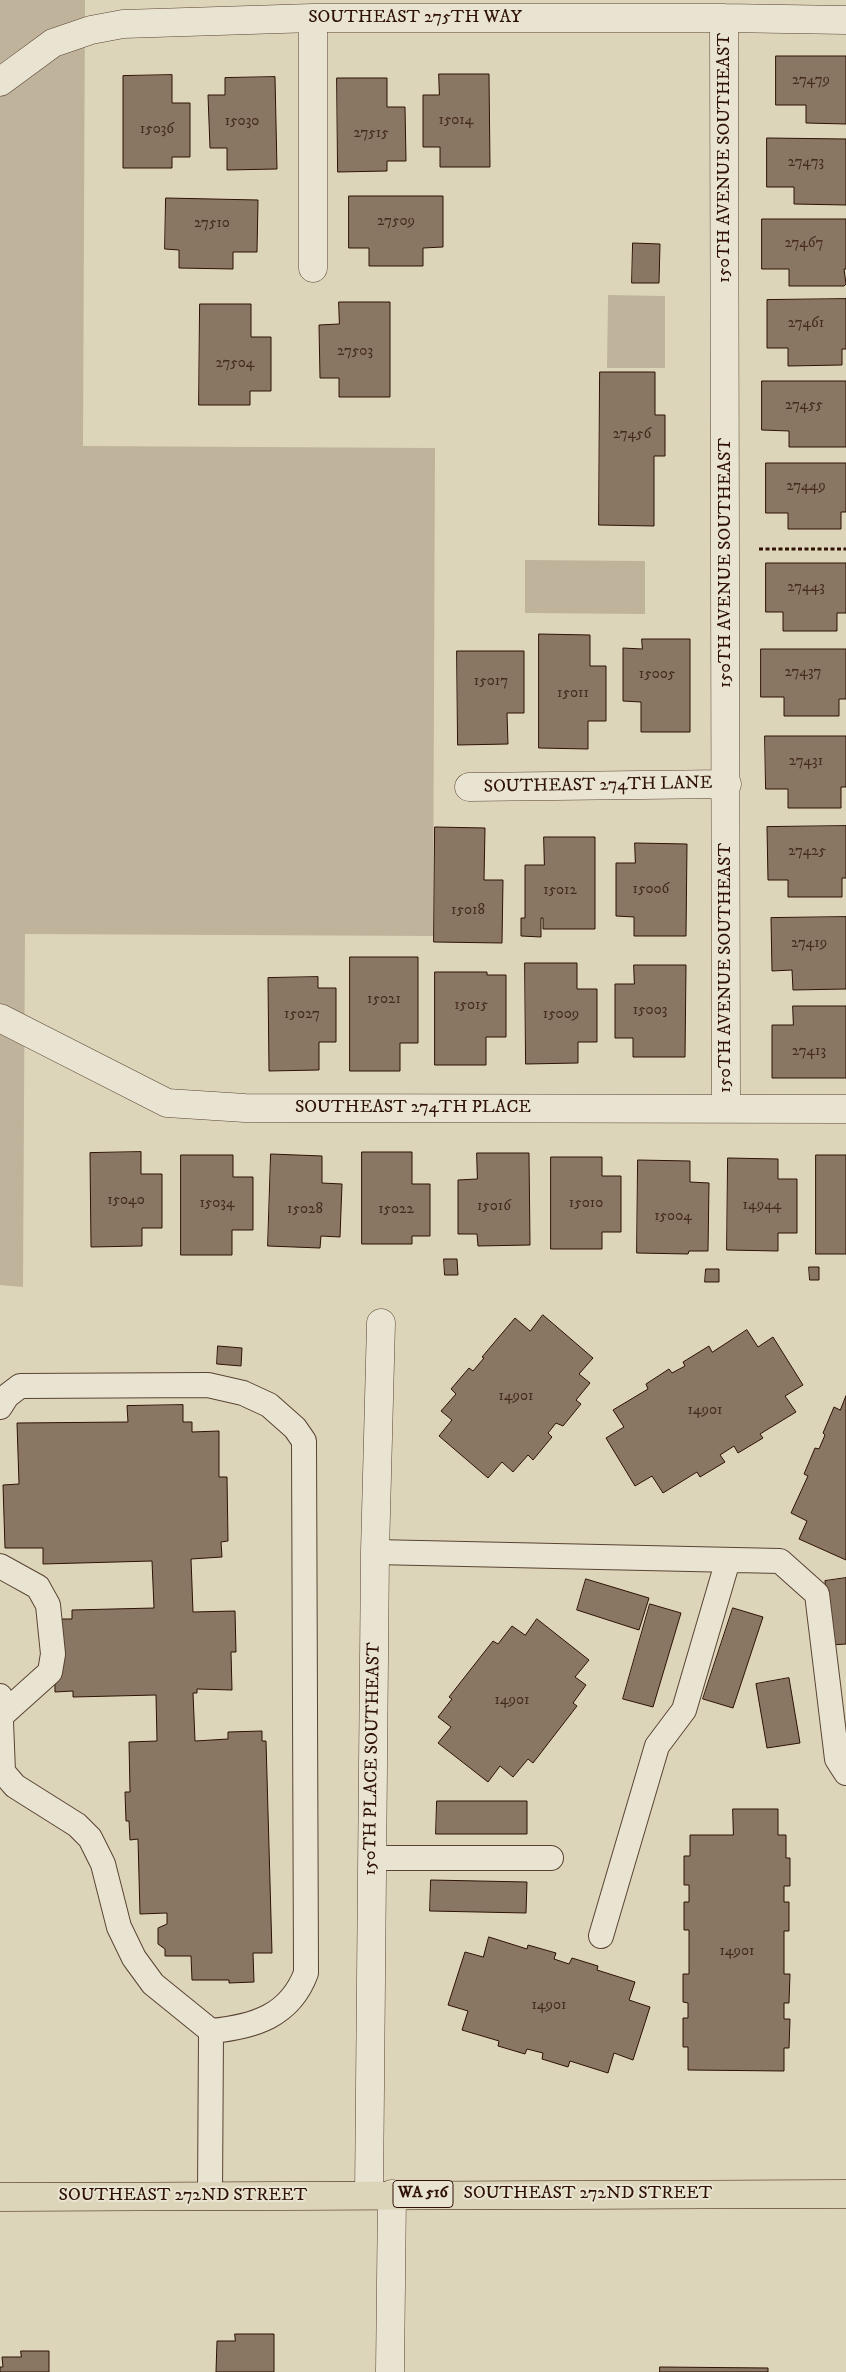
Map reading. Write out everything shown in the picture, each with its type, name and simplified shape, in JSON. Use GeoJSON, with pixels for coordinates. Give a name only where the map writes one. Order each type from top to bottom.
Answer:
{"type":"FeatureCollection","features":[{"type":"Feature","properties":{"kind":"main road","name":"SOUTHEAST 272ND STREET"},"geometry":{"type":"LineString","coordinates":[[0,2197],[380,2194],[846,2194]]}},
{"type":"Feature","properties":{"kind":"street","name":"SOUTHEAST 275TH WAY"},"geometry":{"type":"LineString","coordinates":[[0,82],[53,43],[107,27],[159,21],[313,18],[724,18],[846,20]]}},
{"type":"Feature","properties":{"kind":"street"},"geometry":{"type":"LineString","coordinates":[[313,18],[313,268]]}},
{"type":"Feature","properties":{"kind":"street","name":"150TH AVENUE SOUTHEAST"},"geometry":{"type":"LineString","coordinates":[[724,18],[727,784],[726,1108]]}},
{"type":"Feature","properties":{"kind":"street","name":"SOUTHEAST 274TH LANE"},"geometry":{"type":"LineString","coordinates":[[469,787],[727,784]]}},
{"type":"Feature","properties":{"kind":"street","name":"SOUTHEAST 274TH PLACE"},"geometry":{"type":"LineString","coordinates":[[0,1018],[167,1103],[255,1108],[846,1109]]}},
{"type":"Feature","properties":{"kind":"street","name":"150TH PLACE SOUTHEAST"},"geometry":{"type":"LineString","coordinates":[[381,1323],[375,1552],[372,1858],[380,2194],[390,2372]]}},
{"type":"Feature","properties":{"kind":"lane"},"geometry":{"type":"LineString","coordinates":[[0,1407],[6,1396],[20,1386],[208,1385],[243,1393],[269,1405],[295,1428],[304,1441],[306,1973],[300,1989],[280,2011],[240,2028],[211,2031],[153,1984],[134,1958],[119,1927],[103,1864],[90,1838],[77,1824],[15,1786],[3,1772],[0,1706],[50,1672],[53,1654],[48,1605],[38,1587],[0,1566]]}},
{"type":"Feature","properties":{"kind":"lane"},"geometry":{"type":"LineString","coordinates":[[375,1552],[780,1561],[817,1594],[837,1759],[846,1773]]}},
{"type":"Feature","properties":{"kind":"lane"},"geometry":{"type":"LineString","coordinates":[[601,1936],[657,1746],[684,1710],[728,1560]]}},
{"type":"Feature","properties":{"kind":"lane"},"geometry":{"type":"LineString","coordinates":[[372,1858],[551,1858]]}},
{"type":"Feature","properties":{"kind":"lane"},"geometry":{"type":"LineString","coordinates":[[210,2196],[211,2031]]}},
{"type":"Feature","properties":{"kind":"path"},"geometry":{"type":"LineString","coordinates":[[726,548],[846,549]]}},
{"type":"Feature","properties":{"kind":"shaded area"},"geometry":{"type":"Polygon","coordinates":[[[0,0],[85,0],[83,446],[435,448],[433,936],[25,934],[23,1287],[0,1285],[0,0]]]}},
{"type":"Feature","properties":{"kind":"shaded area"},"geometry":{"type":"Polygon","coordinates":[[[608,295],[665,296],[665,368],[607,368],[608,295]]]}},
{"type":"Feature","properties":{"kind":"shaded area"},"geometry":{"type":"Polygon","coordinates":[[[525,560],[645,561],[645,614],[525,613],[525,560]]]}},
{"type":"Feature","properties":{"kind":"building"},"geometry":{"type":"Polygon","coordinates":[[[776,56],[846,56],[846,124],[806,123],[806,105],[776,105],[776,56]]]}},
{"type":"Feature","properties":{"kind":"building"},"geometry":{"type":"Polygon","coordinates":[[[439,74],[489,74],[490,167],[440,167],[440,147],[423,147],[423,95],[439,95],[439,74]]]}},
{"type":"Feature","properties":{"kind":"building"},"geometry":{"type":"Polygon","coordinates":[[[172,75],[172,103],[190,103],[190,157],[172,157],[172,168],[123,168],[123,76],[172,75]]]}},
{"type":"Feature","properties":{"kind":"building"},"geometry":{"type":"Polygon","coordinates":[[[275,77],[277,169],[227,170],[227,148],[210,148],[208,95],[225,95],[225,78],[275,77]]]}},
{"type":"Feature","properties":{"kind":"building"},"geometry":{"type":"Polygon","coordinates":[[[337,78],[387,78],[387,107],[405,107],[406,161],[387,161],[387,171],[338,172],[337,78]]]}},
{"type":"Feature","properties":{"kind":"building"},"geometry":{"type":"Polygon","coordinates":[[[767,138],[846,139],[846,205],[794,204],[794,187],[767,187],[767,138]]]}},
{"type":"Feature","properties":{"kind":"building"},"geometry":{"type":"Polygon","coordinates":[[[349,196],[443,196],[443,247],[423,248],[423,266],[369,266],[369,248],[349,248],[349,196]]]}},
{"type":"Feature","properties":{"kind":"building"},"geometry":{"type":"Polygon","coordinates":[[[166,198],[258,200],[257,252],[233,252],[233,269],[179,268],[179,250],[165,249],[166,198]]]}},
{"type":"Feature","properties":{"kind":"building"},"geometry":{"type":"Polygon","coordinates":[[[762,219],[846,219],[846,269],[844,269],[846,284],[844,286],[789,286],[789,269],[762,269],[762,219]]]}},
{"type":"Feature","properties":{"kind":"building"},"geometry":{"type":"Polygon","coordinates":[[[633,243],[660,244],[659,283],[632,283],[633,243]]]}},
{"type":"Feature","properties":{"kind":"building"},"geometry":{"type":"Polygon","coordinates":[[[846,299],[846,349],[842,349],[842,365],[788,366],[788,348],[767,348],[767,300],[846,299]]]}},
{"type":"Feature","properties":{"kind":"building"},"geometry":{"type":"Polygon","coordinates":[[[339,302],[390,302],[390,397],[339,397],[339,378],[320,378],[319,325],[339,324],[339,302]]]}},
{"type":"Feature","properties":{"kind":"building"},"geometry":{"type":"Polygon","coordinates":[[[200,304],[251,304],[251,337],[271,337],[271,391],[250,391],[250,405],[199,405],[200,304]]]}},
{"type":"Feature","properties":{"kind":"building"},"geometry":{"type":"Polygon","coordinates":[[[600,372],[655,372],[655,415],[665,415],[665,456],[654,456],[654,526],[599,525],[600,372]]]}},
{"type":"Feature","properties":{"kind":"building"},"geometry":{"type":"Polygon","coordinates":[[[762,381],[846,381],[846,447],[789,447],[789,431],[762,430],[762,381]]]}},
{"type":"Feature","properties":{"kind":"building"},"geometry":{"type":"Polygon","coordinates":[[[766,463],[846,463],[846,512],[841,512],[841,529],[788,529],[788,513],[766,513],[766,463]]]}},
{"type":"Feature","properties":{"kind":"building"},"geometry":{"type":"Polygon","coordinates":[[[766,563],[846,563],[846,613],[837,613],[837,631],[783,631],[783,612],[766,612],[766,563]]]}},
{"type":"Feature","properties":{"kind":"building"},"geometry":{"type":"Polygon","coordinates":[[[539,634],[590,635],[590,666],[606,666],[606,721],[588,721],[588,749],[539,748],[539,634]]]}},
{"type":"Feature","properties":{"kind":"building"},"geometry":{"type":"Polygon","coordinates":[[[642,639],[690,639],[690,732],[641,732],[641,702],[623,701],[623,648],[642,649],[642,639]]]}},
{"type":"Feature","properties":{"kind":"building"},"geometry":{"type":"Polygon","coordinates":[[[761,649],[846,649],[846,699],[839,699],[839,716],[784,716],[784,697],[761,697],[761,649]]]}},
{"type":"Feature","properties":{"kind":"building"},"geometry":{"type":"Polygon","coordinates":[[[457,651],[524,651],[524,713],[507,713],[508,744],[458,745],[457,651]]]}},
{"type":"Feature","properties":{"kind":"building"},"geometry":{"type":"Polygon","coordinates":[[[765,736],[846,736],[846,787],[841,787],[841,808],[788,808],[788,789],[766,789],[765,736]]]}},
{"type":"Feature","properties":{"kind":"building"},"geometry":{"type":"Polygon","coordinates":[[[846,826],[846,878],[842,878],[842,897],[788,897],[788,880],[768,880],[767,827],[846,826]]]}},
{"type":"Feature","properties":{"kind":"building"},"geometry":{"type":"Polygon","coordinates":[[[435,827],[485,828],[484,880],[503,880],[502,943],[434,942],[435,827]]]}},
{"type":"Feature","properties":{"kind":"building"},"geometry":{"type":"Polygon","coordinates":[[[544,837],[595,837],[595,929],[543,929],[543,918],[541,918],[541,937],[521,936],[521,918],[525,918],[525,865],[544,865],[544,837]]]}},
{"type":"Feature","properties":{"kind":"building"},"geometry":{"type":"Polygon","coordinates":[[[635,843],[687,844],[686,936],[634,936],[634,917],[616,916],[616,863],[635,863],[635,843]]]}},
{"type":"Feature","properties":{"kind":"building"},"geometry":{"type":"Polygon","coordinates":[[[846,917],[846,989],[793,990],[792,970],[772,971],[771,918],[846,917]]]}},
{"type":"Feature","properties":{"kind":"building"},"geometry":{"type":"Polygon","coordinates":[[[350,957],[418,957],[418,1043],[400,1043],[400,1071],[350,1071],[350,957]]]}},
{"type":"Feature","properties":{"kind":"building"},"geometry":{"type":"Polygon","coordinates":[[[525,963],[577,963],[577,989],[597,989],[597,1042],[578,1042],[578,1063],[526,1064],[525,963]]]}},
{"type":"Feature","properties":{"kind":"building"},"geometry":{"type":"Polygon","coordinates":[[[634,965],[686,965],[685,1057],[633,1057],[633,1038],[615,1038],[615,984],[634,984],[634,965]]]}},
{"type":"Feature","properties":{"kind":"building"},"geometry":{"type":"Polygon","coordinates":[[[435,972],[487,972],[487,975],[506,975],[506,1037],[486,1037],[486,1065],[435,1065],[435,972]]]}},
{"type":"Feature","properties":{"kind":"building"},"geometry":{"type":"Polygon","coordinates":[[[318,977],[318,988],[336,988],[336,1042],[319,1042],[319,1070],[269,1071],[268,978],[318,977]]]}},
{"type":"Feature","properties":{"kind":"building"},"geometry":{"type":"Polygon","coordinates":[[[793,1006],[846,1006],[846,1078],[772,1078],[772,1025],[793,1025],[793,1006]]]}},
{"type":"Feature","properties":{"kind":"building"},"geometry":{"type":"Polygon","coordinates":[[[141,1152],[141,1174],[162,1174],[162,1228],[142,1228],[142,1246],[91,1247],[90,1153],[141,1152]]]}},
{"type":"Feature","properties":{"kind":"building"},"geometry":{"type":"Polygon","coordinates":[[[362,1152],[412,1152],[412,1184],[430,1184],[430,1236],[412,1236],[412,1244],[362,1244],[362,1152]]]}},
{"type":"Feature","properties":{"kind":"building"},"geometry":{"type":"Polygon","coordinates":[[[477,1153],[529,1153],[530,1245],[478,1246],[477,1234],[458,1234],[458,1180],[477,1179],[477,1153]]]}},
{"type":"Feature","properties":{"kind":"building"},"geometry":{"type":"Polygon","coordinates":[[[271,1154],[322,1156],[322,1183],[342,1184],[340,1237],[321,1236],[320,1248],[268,1246],[271,1154]]]}},
{"type":"Feature","properties":{"kind":"building"},"geometry":{"type":"Polygon","coordinates":[[[181,1155],[233,1155],[233,1177],[253,1177],[253,1230],[232,1230],[232,1255],[181,1255],[181,1155]]]}},
{"type":"Feature","properties":{"kind":"building"},"geometry":{"type":"Polygon","coordinates":[[[816,1155],[846,1155],[846,1254],[816,1254],[816,1155]]]}},
{"type":"Feature","properties":{"kind":"building"},"geometry":{"type":"Polygon","coordinates":[[[551,1157],[602,1157],[602,1176],[621,1176],[621,1232],[602,1232],[602,1249],[551,1249],[551,1157]]]}},
{"type":"Feature","properties":{"kind":"building"},"geometry":{"type":"Polygon","coordinates":[[[728,1158],[778,1159],[778,1179],[797,1179],[797,1233],[778,1233],[778,1251],[727,1250],[728,1158]]]}},
{"type":"Feature","properties":{"kind":"building"},"geometry":{"type":"Polygon","coordinates":[[[638,1160],[690,1161],[690,1182],[709,1183],[708,1251],[689,1251],[688,1254],[637,1253],[638,1160]]]}},
{"type":"Feature","properties":{"kind":"building"},"geometry":{"type":"Polygon","coordinates":[[[444,1259],[457,1259],[458,1275],[445,1275],[444,1259]]]}},
{"type":"Feature","properties":{"kind":"building"},"geometry":{"type":"Polygon","coordinates":[[[809,1267],[819,1267],[819,1280],[810,1280],[809,1267]]]}},
{"type":"Feature","properties":{"kind":"building"},"geometry":{"type":"Polygon","coordinates":[[[706,1269],[719,1269],[719,1282],[705,1282],[706,1269]]]}},
{"type":"Feature","properties":{"kind":"building"},"geometry":{"type":"Polygon","coordinates":[[[543,1315],[593,1358],[579,1374],[590,1383],[576,1400],[581,1404],[563,1426],[556,1423],[548,1433],[552,1437],[533,1460],[528,1455],[513,1472],[502,1462],[488,1478],[439,1436],[452,1420],[441,1411],[456,1394],[451,1389],[469,1368],[473,1371],[484,1358],[482,1357],[515,1318],[530,1331],[543,1315]]]}},
{"type":"Feature","properties":{"kind":"building"},"geometry":{"type":"Polygon","coordinates":[[[747,1330],[758,1347],[773,1337],[803,1385],[785,1396],[796,1412],[760,1434],[763,1438],[738,1453],[734,1446],[720,1455],[725,1462],[700,1477],[697,1472],[663,1493],[652,1476],[635,1486],[606,1438],[624,1427],[613,1410],[648,1389],[646,1384],[669,1369],[672,1373],[685,1366],[683,1362],[709,1346],[712,1352],[747,1330]]]}},
{"type":"Feature","properties":{"kind":"building"},"geometry":{"type":"Polygon","coordinates":[[[218,1346],[242,1348],[241,1366],[217,1364],[218,1346]]]}},
{"type":"Feature","properties":{"kind":"building"},"geometry":{"type":"Polygon","coordinates":[[[846,1396],[846,1560],[799,1539],[807,1521],[791,1513],[808,1476],[804,1474],[815,1448],[819,1449],[825,1435],[823,1433],[834,1407],[840,1410],[846,1396]]]}},
{"type":"Feature","properties":{"kind":"building"},"geometry":{"type":"Polygon","coordinates":[[[183,1405],[183,1422],[192,1422],[192,1432],[219,1431],[219,1477],[227,1477],[228,1541],[221,1542],[222,1557],[191,1559],[193,1612],[235,1611],[236,1652],[231,1652],[232,1690],[197,1689],[197,1693],[193,1693],[195,1741],[228,1739],[228,1732],[262,1731],[262,1741],[266,1741],[272,1953],[253,1953],[254,1982],[229,1983],[229,1980],[192,1980],[191,1956],[165,1956],[165,1949],[158,1944],[158,1928],[167,1924],[167,1913],[140,1914],[138,1839],[130,1840],[129,1821],[126,1821],[125,1792],[130,1792],[129,1742],[157,1741],[156,1695],[73,1697],[73,1691],[55,1692],[54,1619],[72,1619],[72,1610],[154,1608],[152,1561],[43,1564],[43,1548],[5,1548],[3,1485],[19,1484],[17,1423],[128,1422],[127,1406],[183,1405]]]}},
{"type":"Feature","properties":{"kind":"building"},"geometry":{"type":"Polygon","coordinates":[[[846,1578],[846,1644],[831,1645],[825,1581],[846,1578]]]}},
{"type":"Feature","properties":{"kind":"building"},"geometry":{"type":"Polygon","coordinates":[[[586,1579],[649,1598],[639,1630],[577,1610],[586,1579]]]}},
{"type":"Feature","properties":{"kind":"building"},"geometry":{"type":"Polygon","coordinates":[[[650,1604],[681,1613],[653,1707],[623,1699],[650,1604]]]}},
{"type":"Feature","properties":{"kind":"building"},"geometry":{"type":"Polygon","coordinates":[[[733,1608],[763,1617],[733,1708],[703,1699],[733,1608]]]}},
{"type":"Feature","properties":{"kind":"building"},"geometry":{"type":"Polygon","coordinates":[[[537,1619],[589,1660],[575,1677],[586,1685],[573,1703],[577,1706],[533,1763],[528,1759],[513,1777],[500,1766],[488,1782],[438,1743],[451,1727],[438,1717],[452,1699],[449,1697],[493,1641],[498,1644],[512,1626],[525,1635],[537,1619]]]}},
{"type":"Feature","properties":{"kind":"building"},"geometry":{"type":"Polygon","coordinates":[[[789,1678],[800,1743],[767,1748],[756,1684],[789,1678]]]}},
{"type":"Feature","properties":{"kind":"building"},"geometry":{"type":"Polygon","coordinates":[[[437,1801],[527,1801],[527,1834],[436,1834],[437,1801]]]}},
{"type":"Feature","properties":{"kind":"building"},"geometry":{"type":"Polygon","coordinates":[[[733,1809],[778,1809],[778,1835],[786,1835],[786,1858],[790,1858],[790,1886],[784,1886],[784,1902],[789,1902],[789,1931],[784,1931],[784,1974],[790,1974],[789,2003],[784,2003],[784,2019],[790,2019],[789,2048],[784,2048],[784,2071],[688,2070],[688,2047],[683,2047],[683,2018],[688,2018],[688,2003],[683,2002],[683,1974],[689,1974],[689,1930],[684,1930],[684,1902],[689,1902],[689,1885],[684,1885],[684,1856],[690,1856],[690,1835],[733,1835],[733,1809]]]}},
{"type":"Feature","properties":{"kind":"building"},"geometry":{"type":"Polygon","coordinates":[[[431,1880],[527,1882],[526,1913],[430,1911],[431,1880]]]}},
{"type":"Feature","properties":{"kind":"building"},"geometry":{"type":"Polygon","coordinates":[[[489,1937],[527,1949],[528,1945],[556,1953],[554,1959],[569,1964],[572,1958],[598,1966],[597,1970],[635,1982],[629,2000],[650,2007],[633,2060],[614,2053],[608,2073],[570,2061],[568,2067],[542,2059],[543,2053],[527,2049],[525,2054],[498,2046],[499,2041],[462,2030],[468,2011],[448,2005],[465,1952],[483,1957],[489,1937]]]}},
{"type":"Feature","properties":{"kind":"building"},"geometry":{"type":"Polygon","coordinates":[[[235,2334],[274,2334],[274,2372],[216,2372],[217,2341],[235,2341],[235,2334]]]}},
{"type":"Feature","properties":{"kind":"building"},"geometry":{"type":"Polygon","coordinates":[[[21,2351],[49,2351],[49,2372],[0,2372],[0,2367],[3,2367],[2,2357],[21,2357],[21,2351]]]}},
{"type":"Feature","properties":{"kind":"building"},"geometry":{"type":"Polygon","coordinates":[[[660,2367],[768,2368],[768,2372],[660,2372],[660,2367]]]}}]}
